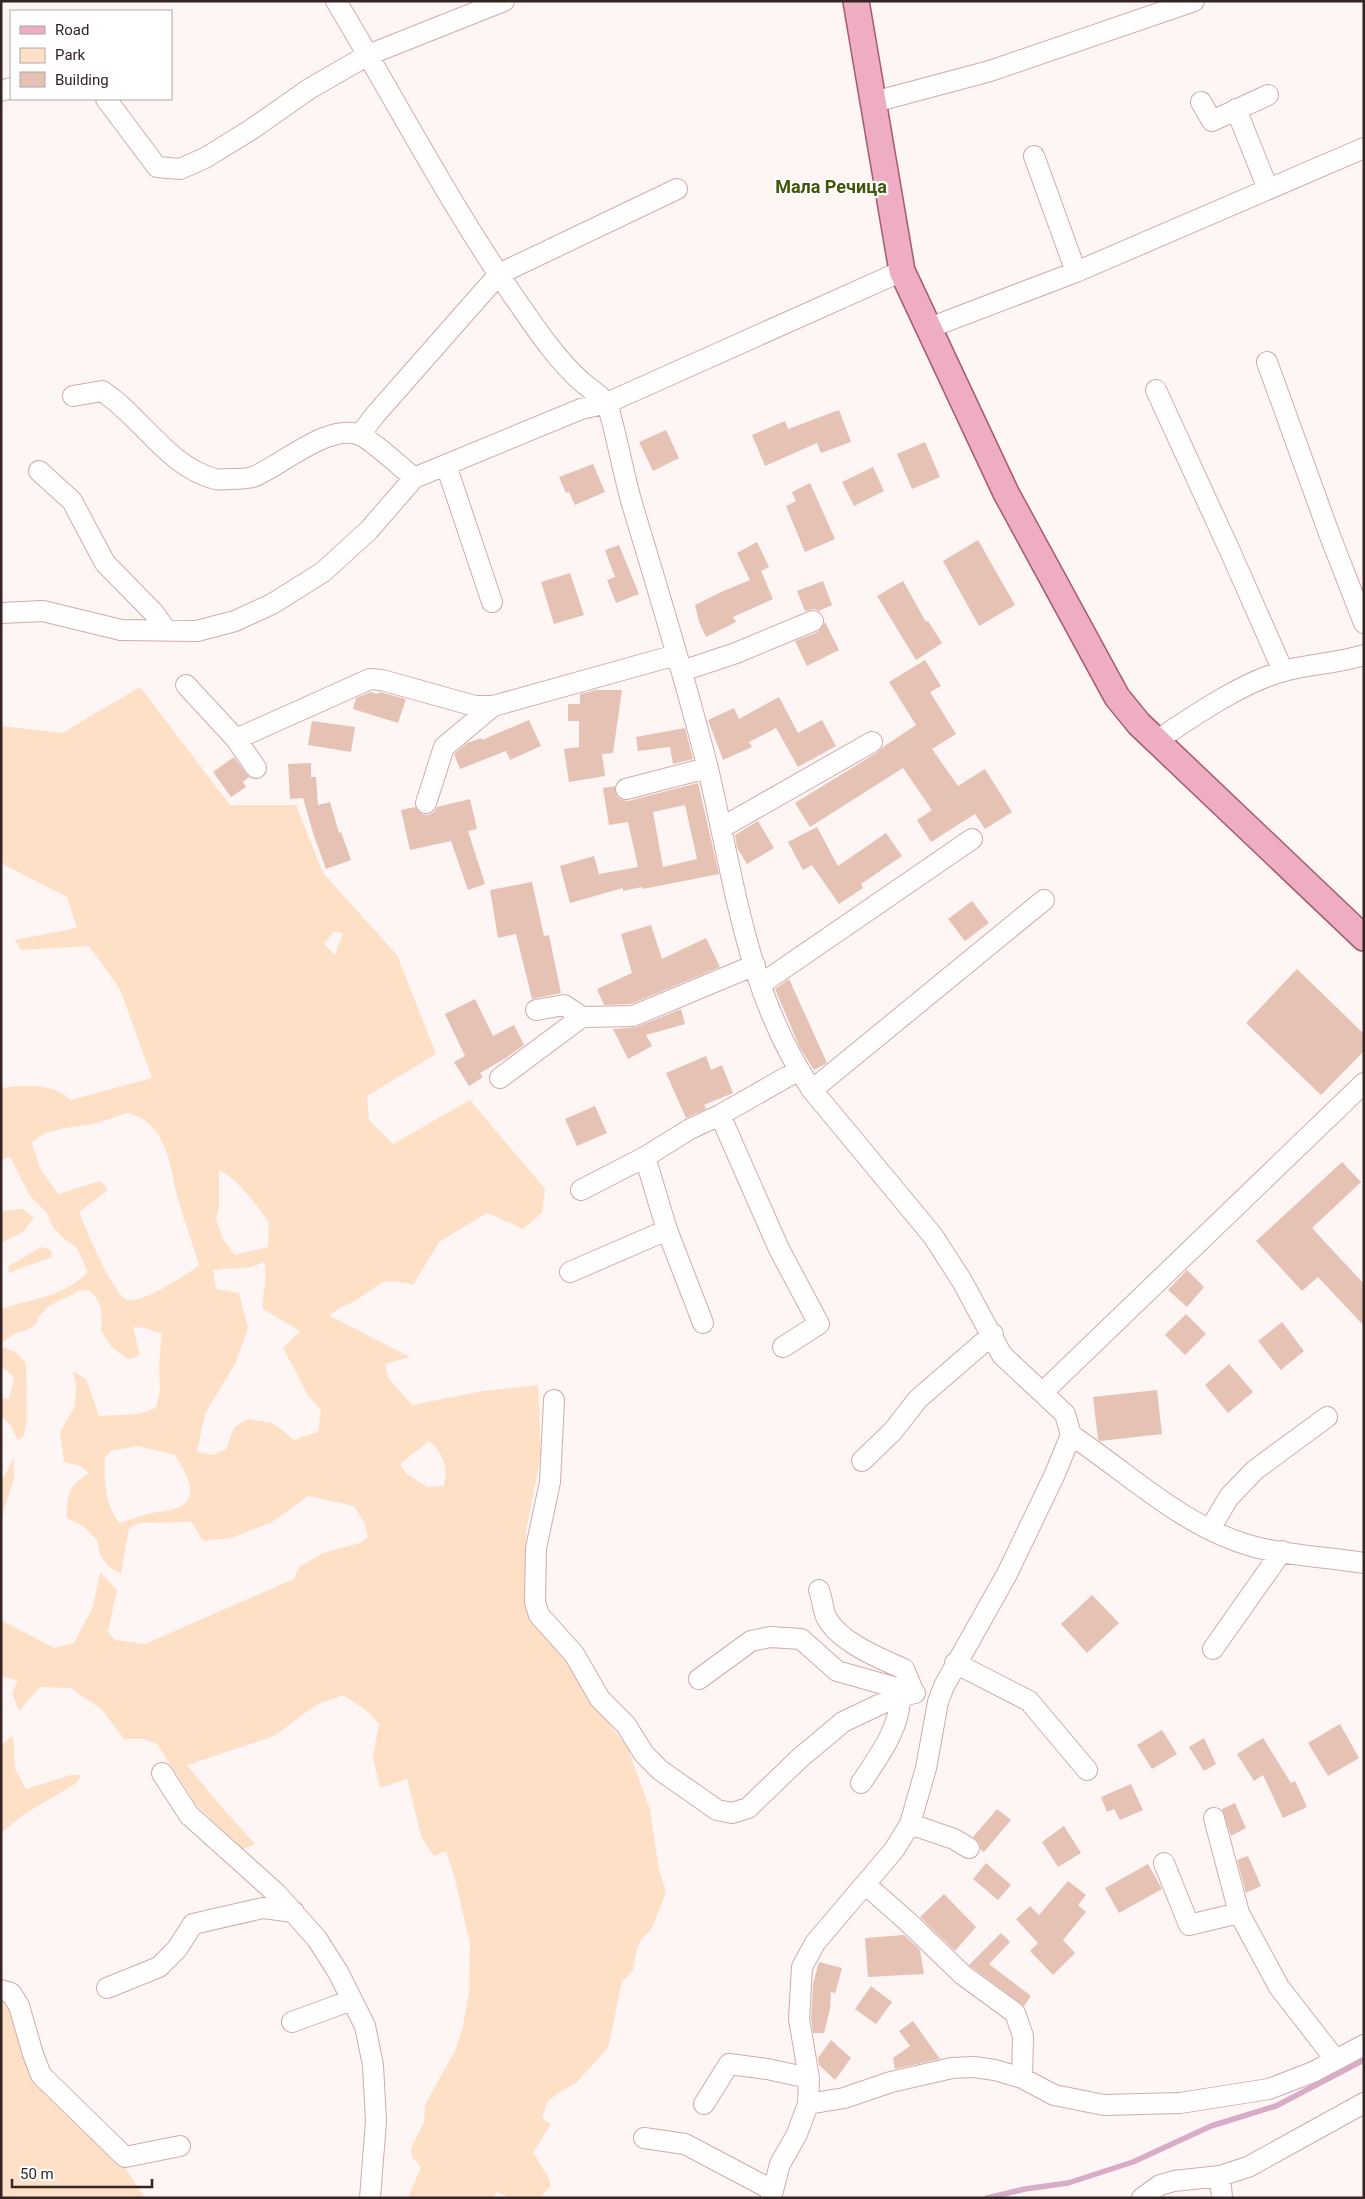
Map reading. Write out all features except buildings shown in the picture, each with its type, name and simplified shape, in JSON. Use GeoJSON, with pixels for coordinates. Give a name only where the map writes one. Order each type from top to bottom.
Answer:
{"type":"FeatureCollection","features":[{"type":"Feature","properties":{"kind":"main road"},"geometry":{"type":"LineString","coordinates":[[856,1],[902,272],[1006,493],[1108,680],[1123,704],[1139,724],[1364,938]]}},
{"type":"Feature","properties":{"kind":"street"},"geometry":{"type":"LineString","coordinates":[[336,1],[450,200],[498,274],[553,349],[578,379],[606,403],[626,483],[708,768],[731,881],[758,974],[775,1021],[799,1070],[812,1090],[933,1236],[993,1334],[1002,1355],[1065,1414],[1071,1436],[1007,1574],[955,1663],[938,1702],[926,1768],[910,1824],[894,1850],[815,1943],[802,1967],[800,2018],[809,2078],[808,2104],[797,2134],[780,2164],[771,2194],[685,2144],[644,2138]]}},
{"type":"Feature","properties":{"kind":"street"},"geometry":{"type":"LineString","coordinates":[[107,100],[157,167],[180,168],[205,158],[252,129],[309,89],[368,55],[504,1]]}},
{"type":"Feature","properties":{"kind":"street"},"geometry":{"type":"LineString","coordinates":[[874,102],[990,71],[1194,1]]}},
{"type":"Feature","properties":{"kind":"street"},"geometry":{"type":"LineString","coordinates":[[1202,102],[1212,121],[1268,95]]}},
{"type":"Feature","properties":{"kind":"street"},"geometry":{"type":"LineString","coordinates":[[1236,110],[1268,189]]}},
{"type":"Feature","properties":{"kind":"street"},"geometry":{"type":"LineString","coordinates":[[929,328],[1076,272],[1364,148]]}},
{"type":"Feature","properties":{"kind":"street"},"geometry":{"type":"LineString","coordinates":[[1034,156],[1076,272]]}},
{"type":"Feature","properties":{"kind":"street"},"geometry":{"type":"LineString","coordinates":[[360,435],[375,415],[498,274],[677,189]]}},
{"type":"Feature","properties":{"kind":"street"},"geometry":{"type":"LineString","coordinates":[[1,613],[43,611],[121,630],[197,630],[235,621],[272,604],[323,572],[369,530],[414,478],[581,409],[606,403],[902,272]]}},
{"type":"Feature","properties":{"kind":"street"},"geometry":{"type":"LineString","coordinates":[[1267,362],[1330,536],[1364,623]]}},
{"type":"Feature","properties":{"kind":"street"},"geometry":{"type":"LineString","coordinates":[[1156,390],[1283,671]]}},
{"type":"Feature","properties":{"kind":"street"},"geometry":{"type":"LineString","coordinates":[[73,396],[102,391],[189,470],[217,480],[251,478],[310,443],[342,434],[360,435],[414,478]]}},
{"type":"Feature","properties":{"kind":"street"},"geometry":{"type":"LineString","coordinates":[[446,465],[492,602]]}},
{"type":"Feature","properties":{"kind":"street"},"geometry":{"type":"LineString","coordinates":[[39,472],[72,501],[105,563],[154,613],[166,630]]}},
{"type":"Feature","properties":{"kind":"street"},"geometry":{"type":"LineString","coordinates":[[236,738],[370,679],[382,680],[475,706],[492,706],[679,663],[736,653],[813,621]]}},
{"type":"Feature","properties":{"kind":"street"},"geometry":{"type":"LineString","coordinates":[[1156,741],[1236,691],[1283,671],[1351,659],[1364,654]]}},
{"type":"Feature","properties":{"kind":"street"},"geometry":{"type":"LineString","coordinates":[[186,685],[236,738],[256,768]]}},
{"type":"Feature","properties":{"kind":"street"},"geometry":{"type":"LineString","coordinates":[[426,803],[444,746],[492,706]]}},
{"type":"Feature","properties":{"kind":"street"},"geometry":{"type":"LineString","coordinates":[[721,828],[872,742]]}},
{"type":"Feature","properties":{"kind":"street"},"geometry":{"type":"LineString","coordinates":[[626,789],[708,768]]}},
{"type":"Feature","properties":{"kind":"street"},"geometry":{"type":"LineString","coordinates":[[536,1010],[564,1005],[582,1017],[632,1016],[758,974],[972,839]]}},
{"type":"Feature","properties":{"kind":"street"},"geometry":{"type":"LineString","coordinates":[[812,1090],[1044,900]]}},
{"type":"Feature","properties":{"kind":"street"},"geometry":{"type":"LineString","coordinates":[[500,1078],[582,1017]]}},
{"type":"Feature","properties":{"kind":"street"},"geometry":{"type":"LineString","coordinates":[[581,1190],[645,1157],[799,1070]]}},
{"type":"Feature","properties":{"kind":"street"},"geometry":{"type":"LineString","coordinates":[[1043,1392],[1364,1083]]}},
{"type":"Feature","properties":{"kind":"street"},"geometry":{"type":"LineString","coordinates":[[720,1115],[779,1248],[819,1324],[783,1347]]}},
{"type":"Feature","properties":{"kind":"street"},"geometry":{"type":"LineString","coordinates":[[645,1157],[667,1230],[703,1323]]}},
{"type":"Feature","properties":{"kind":"street"},"geometry":{"type":"LineString","coordinates":[[570,1272],[667,1230]]}},
{"type":"Feature","properties":{"kind":"street"},"geometry":{"type":"LineString","coordinates":[[862,1461],[893,1431],[918,1399],[993,1334]]}},
{"type":"Feature","properties":{"kind":"street"},"geometry":{"type":"LineString","coordinates":[[554,1400],[550,1482],[536,1548],[535,1602],[540,1615],[574,1654],[600,1700],[626,1725],[644,1754],[660,1770],[717,1810],[732,1813],[748,1808],[800,1758],[843,1722],[889,1700],[907,1695]]}},
{"type":"Feature","properties":{"kind":"street"},"geometry":{"type":"LineString","coordinates":[[1210,1529],[1229,1497],[1255,1470],[1327,1417]]}},
{"type":"Feature","properties":{"kind":"street"},"geometry":{"type":"LineString","coordinates":[[1071,1436],[1181,1514],[1210,1529],[1255,1546],[1364,1563]]}},
{"type":"Feature","properties":{"kind":"street"},"geometry":{"type":"LineString","coordinates":[[1213,1649],[1282,1551]]}},
{"type":"Feature","properties":{"kind":"street"},"geometry":{"type":"LineString","coordinates":[[819,1590],[827,1617],[843,1636],[873,1656],[904,1669],[907,1695],[891,1734],[861,1784]]}},
{"type":"Feature","properties":{"kind":"street"},"geometry":{"type":"LineString","coordinates":[[699,1679],[751,1641],[770,1638],[801,1639],[837,1671],[907,1695],[938,1702]]}},
{"type":"Feature","properties":{"kind":"street"},"geometry":{"type":"LineString","coordinates":[[955,1663],[1029,1700],[1087,1770]]}},
{"type":"Feature","properties":{"kind":"street"},"geometry":{"type":"LineString","coordinates":[[162,1773],[189,1815],[277,1894],[317,1939],[338,1972],[365,2026],[373,2065],[376,2121],[370,2198]]}},
{"type":"Feature","properties":{"kind":"street"},"geometry":{"type":"LineString","coordinates":[[1214,1818],[1239,1913],[1280,1987],[1336,2059]]}},
{"type":"Feature","properties":{"kind":"street"},"geometry":{"type":"LineString","coordinates":[[910,1824],[954,1839],[969,1848]]}},
{"type":"Feature","properties":{"kind":"street"},"geometry":{"type":"LineString","coordinates":[[1164,1864],[1189,1925],[1239,1913]]}},
{"type":"Feature","properties":{"kind":"street"},"geometry":{"type":"LineString","coordinates":[[866,1885],[963,1975],[1015,2013],[1023,2036],[1022,2078]]}},
{"type":"Feature","properties":{"kind":"street"},"geometry":{"type":"LineString","coordinates":[[107,1988],[159,1967],[177,1948],[193,1924],[262,1908],[294,1912]]}},
{"type":"Feature","properties":{"kind":"street"},"geometry":{"type":"LineString","coordinates":[[1,1990],[11,1993],[19,2006],[41,2075],[125,2158],[180,2146]]}},
{"type":"Feature","properties":{"kind":"street"},"geometry":{"type":"LineString","coordinates":[[292,2022],[352,2000]]}},
{"type":"Feature","properties":{"kind":"street"},"geometry":{"type":"LineString","coordinates":[[808,2104],[844,2098],[891,2082],[952,2068],[974,2067],[995,2070],[1022,2078],[1054,2095],[1104,2105],[1180,2102],[1269,2089],[1314,2072],[1364,2045]]}},
{"type":"Feature","properties":{"kind":"street"},"geometry":{"type":"LineString","coordinates":[[704,2104],[729,2064],[767,2069],[809,2078]]}},
{"type":"Feature","properties":{"kind":"street"},"geometry":{"type":"LineString","coordinates":[[1142,2198],[1160,2185],[1174,2181],[1220,2176],[1248,2166],[1364,2103]]}},
{"type":"Feature","properties":{"kind":"street"},"geometry":{"type":"LineString","coordinates":[[1220,2176],[1222,2198]]}},
{"type":"Feature","properties":{"kind":"green space"},"geometry":{"type":"Polygon","coordinates":[[[140,687],[230,805],[296,805],[323,873],[397,955],[436,1054],[367,1096],[369,1120],[393,1144],[470,1100],[545,1189],[542,1213],[523,1229],[487,1213],[439,1242],[413,1285],[394,1281],[383,1282],[355,1301],[336,1310],[330,1316],[410,1357],[385,1364],[388,1378],[412,1405],[483,1391],[538,1385],[541,1456],[526,1531],[527,1601],[533,1618],[566,1660],[593,1703],[628,1748],[650,1810],[659,1870],[666,1892],[652,1928],[641,1940],[637,1949],[633,1970],[622,1982],[608,2048],[576,2083],[548,2101],[542,2118],[551,2124],[533,2153],[547,2174],[551,2186],[539,2198],[510,2198],[496,2192],[493,2198],[408,2198],[421,2167],[412,2157],[411,2148],[424,2122],[425,2105],[456,2049],[463,2026],[469,1992],[470,1944],[455,1879],[446,1851],[434,1856],[422,1839],[407,1779],[380,1788],[373,1757],[379,1724],[367,1711],[343,1695],[316,1705],[274,1736],[187,1765],[255,1844],[243,1849],[197,1806],[157,1744],[144,1739],[124,1739],[102,1710],[71,1688],[40,1687],[19,1711],[12,1693],[18,1681],[1,1676],[1,1620],[54,1648],[74,1643],[93,1607],[100,1572],[117,1590],[108,1632],[115,1640],[145,1644],[294,1579],[299,1567],[323,1553],[360,1543],[368,1537],[365,1524],[354,1506],[308,1496],[272,1522],[231,1538],[203,1541],[192,1522],[140,1523],[129,1528],[121,1574],[109,1567],[100,1555],[97,1540],[83,1526],[67,1518],[67,1502],[70,1491],[77,1482],[89,1473],[80,1466],[64,1462],[60,1432],[75,1406],[76,1384],[73,1371],[86,1379],[99,1416],[139,1414],[156,1408],[160,1391],[159,1365],[162,1334],[145,1328],[133,1327],[140,1356],[128,1359],[112,1347],[101,1331],[102,1314],[94,1295],[90,1291],[81,1290],[49,1306],[39,1316],[36,1324],[25,1331],[16,1333],[1,1343],[1,1309],[59,1292],[88,1272],[77,1248],[62,1237],[52,1226],[47,1213],[30,1196],[10,1157],[1,1160],[1,1088],[38,1086],[55,1090],[71,1100],[152,1078],[120,989],[89,946],[21,950],[15,940],[77,928],[67,897],[1,863],[1,726],[62,733],[140,687]],[[333,932],[324,944],[335,955],[343,933],[333,932]],[[127,1113],[97,1123],[53,1131],[32,1143],[40,1168],[58,1194],[100,1181],[106,1187],[107,1191],[79,1212],[100,1260],[121,1295],[127,1300],[142,1298],[164,1288],[199,1265],[178,1199],[165,1147],[159,1136],[141,1118],[127,1113]],[[219,1170],[219,1208],[216,1219],[223,1239],[235,1255],[268,1247],[269,1222],[240,1186],[219,1170]],[[264,1262],[252,1267],[213,1270],[216,1289],[239,1293],[248,1328],[236,1362],[205,1414],[197,1452],[213,1455],[226,1449],[234,1428],[247,1419],[273,1423],[294,1440],[318,1432],[321,1410],[309,1397],[283,1348],[300,1331],[263,1309],[264,1262]],[[429,1441],[400,1464],[406,1473],[427,1487],[444,1486],[444,1461],[429,1441]],[[138,1446],[111,1451],[105,1458],[105,1483],[108,1501],[120,1523],[151,1513],[171,1510],[183,1505],[188,1499],[190,1485],[175,1455],[138,1446]]]}},
{"type":"Feature","properties":{"kind":"green space"},"geometry":{"type":"Polygon","coordinates":[[[23,1209],[34,1218],[23,1232],[1,1243],[1,1211],[23,1209]]]}},
{"type":"Feature","properties":{"kind":"green space"},"geometry":{"type":"Polygon","coordinates":[[[41,1247],[51,1250],[52,1257],[8,1273],[9,1266],[41,1247]]]}},
{"type":"Feature","properties":{"kind":"green space"},"geometry":{"type":"Polygon","coordinates":[[[1,1346],[17,1353],[26,1363],[27,1417],[24,1435],[18,1441],[11,1425],[1,1416],[1,1398],[9,1399],[14,1377],[1,1366],[1,1346]]]}},
{"type":"Feature","properties":{"kind":"green space"},"geometry":{"type":"Polygon","coordinates":[[[14,1457],[14,1479],[1,1519],[1,1476],[4,1477],[14,1457]]]}},
{"type":"Feature","properties":{"kind":"green space"},"geometry":{"type":"Polygon","coordinates":[[[13,1735],[15,1768],[26,1789],[71,1775],[82,1775],[75,1784],[23,1815],[1,1833],[1,1745],[13,1735]]]}},
{"type":"Feature","properties":{"kind":"green space"},"geometry":{"type":"Polygon","coordinates":[[[1,1990],[33,2054],[105,2137],[145,2198],[1,2198],[1,1990]]]}},
{"type":"Feature","properties":{"kind":"waterway"},"geometry":{"type":"LineString","coordinates":[[987,2198],[1025,2189],[1068,2183],[1133,2162],[1211,2126],[1276,2106],[1364,2060]]}},
{"type":"Feature","properties":{"kind":"district","name":"Мала Речица"},"geometry":{"type":"Point","coordinates":[831,187]}}]}
